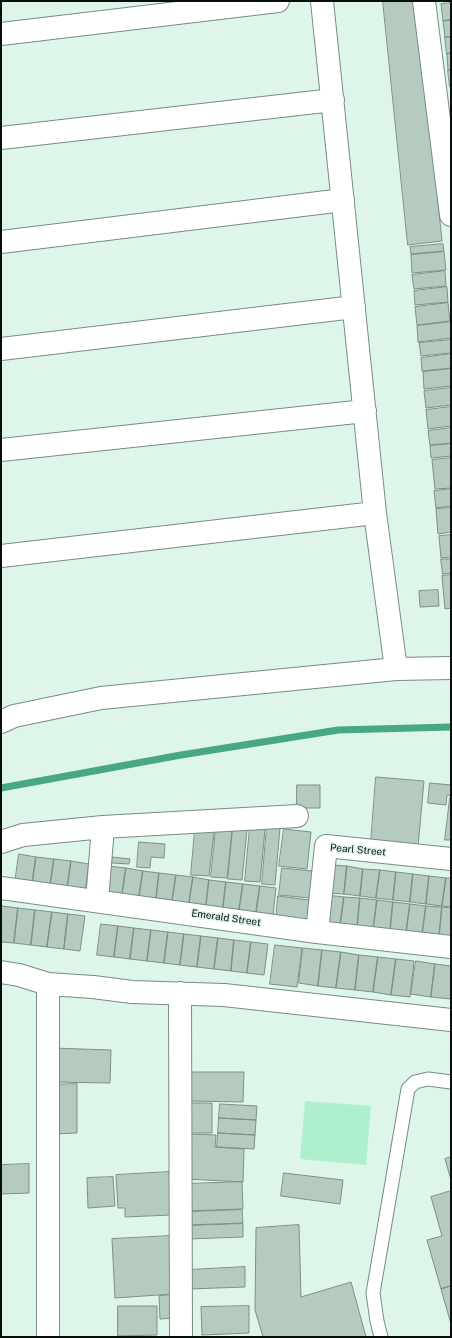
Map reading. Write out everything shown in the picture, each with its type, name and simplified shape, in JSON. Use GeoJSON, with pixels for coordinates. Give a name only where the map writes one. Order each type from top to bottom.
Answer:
{"type":"FeatureCollection","features":[{"type":"Feature","properties":{"kind":"street"},"geometry":{"type":"LineString","coordinates":[[1,34],[278,1]]}},
{"type":"Feature","properties":{"kind":"street"},"geometry":{"type":"LineString","coordinates":[[322,1],[375,513],[396,669]]}},
{"type":"Feature","properties":{"kind":"street"},"geometry":{"type":"LineString","coordinates":[[424,1],[451,215]]}},
{"type":"Feature","properties":{"kind":"street"},"geometry":{"type":"LineString","coordinates":[[1,138],[333,100]]}},
{"type":"Feature","properties":{"kind":"street"},"geometry":{"type":"LineString","coordinates":[[1,242],[343,200]]}},
{"type":"Feature","properties":{"kind":"street"},"geometry":{"type":"LineString","coordinates":[[1,349],[354,307]]}},
{"type":"Feature","properties":{"kind":"street"},"geometry":{"type":"LineString","coordinates":[[1,450],[365,411]]}},
{"type":"Feature","properties":{"kind":"street"},"geometry":{"type":"LineString","coordinates":[[1,556],[375,513]]}},
{"type":"Feature","properties":{"kind":"street"},"geometry":{"type":"LineString","coordinates":[[1,722],[14,716],[101,698],[396,669],[451,668]]}},
{"type":"Feature","properties":{"kind":"street"},"geometry":{"type":"LineString","coordinates":[[1,842],[23,835],[103,827],[297,816]]}},
{"type":"Feature","properties":{"kind":"street"},"geometry":{"type":"LineString","coordinates":[[97,902],[103,827]]}},
{"type":"Feature","properties":{"kind":"street","name":"Pearl Street"},"geometry":{"type":"LineString","coordinates":[[317,932],[326,846],[451,859]]}},
{"type":"Feature","properties":{"kind":"street","name":"Emerald Street"},"geometry":{"type":"LineString","coordinates":[[1,888],[97,902],[177,911],[317,932],[451,947]]}},
{"type":"Feature","properties":{"kind":"street"},"geometry":{"type":"LineString","coordinates":[[1,972],[19,975],[48,984],[93,987],[132,992],[224,995],[451,1020]]}},
{"type":"Feature","properties":{"kind":"street"},"geometry":{"type":"LineString","coordinates":[[48,984],[48,1337]]}},
{"type":"Feature","properties":{"kind":"street"},"geometry":{"type":"LineString","coordinates":[[180,993],[181,1337]]}},
{"type":"Feature","properties":{"kind":"lane"},"geometry":{"type":"LineString","coordinates":[[381,1337],[373,1293],[408,1089],[415,1082],[428,1079],[451,1082]]}},
{"type":"Feature","properties":{"kind":"green space"},"geometry":{"type":"Polygon","coordinates":[[[305,1101],[371,1106],[366,1165],[300,1159],[305,1101]]]}},
{"type":"Feature","properties":{"kind":"building"},"geometry":{"type":"Polygon","coordinates":[[[383,1],[417,1],[442,241],[408,245],[383,1]]]}},
{"type":"Feature","properties":{"kind":"building"},"geometry":{"type":"Polygon","coordinates":[[[451,3],[451,20],[443,21],[441,4],[451,3]]]}},
{"type":"Feature","properties":{"kind":"building"},"geometry":{"type":"Polygon","coordinates":[[[451,20],[451,37],[445,37],[443,21],[451,20]]]}},
{"type":"Feature","properties":{"kind":"building"},"geometry":{"type":"Polygon","coordinates":[[[445,37],[451,37],[451,53],[447,54],[445,37]]]}},
{"type":"Feature","properties":{"kind":"building"},"geometry":{"type":"Polygon","coordinates":[[[451,53],[451,70],[448,70],[447,54],[451,53]]]}},
{"type":"Feature","properties":{"kind":"building"},"geometry":{"type":"Polygon","coordinates":[[[448,70],[451,70],[451,87],[450,87],[448,70]]]}},
{"type":"Feature","properties":{"kind":"building"},"geometry":{"type":"Polygon","coordinates":[[[443,244],[444,251],[411,254],[410,247],[443,244]]]}},
{"type":"Feature","properties":{"kind":"building"},"geometry":{"type":"Polygon","coordinates":[[[444,252],[446,270],[412,273],[411,255],[444,252]]]}},
{"type":"Feature","properties":{"kind":"building"},"geometry":{"type":"Polygon","coordinates":[[[445,271],[446,286],[414,289],[412,275],[445,271]]]}},
{"type":"Feature","properties":{"kind":"building"},"geometry":{"type":"Polygon","coordinates":[[[447,287],[448,302],[415,305],[414,291],[447,287]]]}},
{"type":"Feature","properties":{"kind":"building"},"geometry":{"type":"Polygon","coordinates":[[[448,303],[450,321],[417,325],[415,307],[448,303]]]}},
{"type":"Feature","properties":{"kind":"building"},"geometry":{"type":"Polygon","coordinates":[[[451,322],[451,338],[418,342],[417,326],[451,322]]]}},
{"type":"Feature","properties":{"kind":"building"},"geometry":{"type":"Polygon","coordinates":[[[451,340],[451,353],[421,356],[419,343],[451,340]]]}},
{"type":"Feature","properties":{"kind":"building"},"geometry":{"type":"Polygon","coordinates":[[[451,354],[451,368],[422,371],[421,358],[451,354]]]}},
{"type":"Feature","properties":{"kind":"building"},"geometry":{"type":"Polygon","coordinates":[[[451,369],[451,386],[424,389],[423,372],[451,369]]]}},
{"type":"Feature","properties":{"kind":"building"},"geometry":{"type":"Polygon","coordinates":[[[451,388],[451,405],[426,408],[424,391],[451,388]]]}},
{"type":"Feature","properties":{"kind":"building"},"geometry":{"type":"Polygon","coordinates":[[[451,407],[451,426],[428,429],[426,410],[451,407]]]}},
{"type":"Feature","properties":{"kind":"building"},"geometry":{"type":"Polygon","coordinates":[[[451,428],[451,443],[430,445],[428,431],[451,428]]]}},
{"type":"Feature","properties":{"kind":"building"},"geometry":{"type":"Polygon","coordinates":[[[451,444],[451,456],[431,458],[430,446],[451,444]]]}},
{"type":"Feature","properties":{"kind":"building"},"geometry":{"type":"Polygon","coordinates":[[[451,458],[451,488],[435,489],[432,460],[451,458]]]}},
{"type":"Feature","properties":{"kind":"building"},"geometry":{"type":"Polygon","coordinates":[[[451,489],[451,506],[436,508],[434,491],[451,489]]]}},
{"type":"Feature","properties":{"kind":"building"},"geometry":{"type":"Polygon","coordinates":[[[451,508],[451,532],[438,534],[436,509],[451,508]]]}},
{"type":"Feature","properties":{"kind":"building"},"geometry":{"type":"Polygon","coordinates":[[[451,535],[451,557],[441,558],[439,536],[451,535]]]}},
{"type":"Feature","properties":{"kind":"building"},"geometry":{"type":"Polygon","coordinates":[[[441,559],[451,559],[451,573],[443,574],[441,559]]]}},
{"type":"Feature","properties":{"kind":"building"},"geometry":{"type":"Polygon","coordinates":[[[451,575],[451,608],[445,609],[442,576],[451,575]]]}},
{"type":"Feature","properties":{"kind":"building"},"geometry":{"type":"Polygon","coordinates":[[[438,590],[439,606],[420,607],[419,591],[438,590]]]}},
{"type":"Feature","properties":{"kind":"building"},"geometry":{"type":"Polygon","coordinates":[[[376,777],[424,781],[418,847],[371,843],[376,777]]]}},
{"type":"Feature","properties":{"kind":"building"},"geometry":{"type":"Polygon","coordinates":[[[430,783],[451,785],[451,796],[447,795],[446,805],[428,803],[430,783]]]}},
{"type":"Feature","properties":{"kind":"building"},"geometry":{"type":"Polygon","coordinates":[[[297,785],[320,785],[320,808],[297,808],[297,785]]]}},
{"type":"Feature","properties":{"kind":"building"},"geometry":{"type":"Polygon","coordinates":[[[450,798],[451,840],[445,840],[450,798]]]}},
{"type":"Feature","properties":{"kind":"building"},"geometry":{"type":"Polygon","coordinates":[[[267,826],[280,828],[275,885],[262,884],[267,826]]]}},
{"type":"Feature","properties":{"kind":"building"},"geometry":{"type":"Polygon","coordinates":[[[250,827],[265,829],[260,882],[245,881],[250,827]]]}},
{"type":"Feature","properties":{"kind":"building"},"geometry":{"type":"Polygon","coordinates":[[[216,829],[232,831],[227,878],[211,877],[216,829]]]}},
{"type":"Feature","properties":{"kind":"building"},"geometry":{"type":"Polygon","coordinates":[[[233,829],[247,830],[242,880],[228,879],[233,829]]]}},
{"type":"Feature","properties":{"kind":"building"},"geometry":{"type":"Polygon","coordinates":[[[284,829],[311,832],[307,869],[279,866],[284,829]]]}},
{"type":"Feature","properties":{"kind":"building"},"geometry":{"type":"Polygon","coordinates":[[[195,830],[214,832],[209,876],[191,875],[195,830]]]}},
{"type":"Feature","properties":{"kind":"building"},"geometry":{"type":"Polygon","coordinates":[[[139,842],[165,844],[164,858],[151,857],[150,868],[137,867],[139,842]]]}},
{"type":"Feature","properties":{"kind":"building"},"geometry":{"type":"Polygon","coordinates":[[[19,854],[36,857],[32,885],[15,883],[19,854]]]}},
{"type":"Feature","properties":{"kind":"building"},"geometry":{"type":"Polygon","coordinates":[[[36,857],[54,859],[50,887],[32,885],[36,857]]]}},
{"type":"Feature","properties":{"kind":"building"},"geometry":{"type":"Polygon","coordinates":[[[112,857],[130,859],[129,864],[112,863],[112,857]]]}},
{"type":"Feature","properties":{"kind":"building"},"geometry":{"type":"Polygon","coordinates":[[[54,859],[71,861],[67,890],[50,887],[54,859]]]}},
{"type":"Feature","properties":{"kind":"building"},"geometry":{"type":"Polygon","coordinates":[[[71,861],[89,864],[85,892],[67,890],[71,861]]]}},
{"type":"Feature","properties":{"kind":"building"},"geometry":{"type":"Polygon","coordinates":[[[330,865],[347,866],[344,894],[327,893],[330,865]]]}},
{"type":"Feature","properties":{"kind":"building"},"geometry":{"type":"Polygon","coordinates":[[[109,866],[126,868],[122,895],[106,893],[109,866]]]}},
{"type":"Feature","properties":{"kind":"building"},"geometry":{"type":"Polygon","coordinates":[[[347,866],[363,869],[360,896],[344,894],[347,866]]]}},
{"type":"Feature","properties":{"kind":"building"},"geometry":{"type":"Polygon","coordinates":[[[126,868],[143,871],[139,897],[122,895],[126,868]]]}},
{"type":"Feature","properties":{"kind":"building"},"geometry":{"type":"Polygon","coordinates":[[[282,868],[313,871],[310,898],[279,895],[282,868]]]}},
{"type":"Feature","properties":{"kind":"building"},"geometry":{"type":"Polygon","coordinates":[[[363,869],[380,870],[376,898],[360,896],[363,869]]]}},
{"type":"Feature","properties":{"kind":"building"},"geometry":{"type":"Polygon","coordinates":[[[380,870],[396,872],[393,900],[376,898],[380,870]]]}},
{"type":"Feature","properties":{"kind":"building"},"geometry":{"type":"Polygon","coordinates":[[[143,871],[159,873],[156,900],[139,897],[143,871]]]}},
{"type":"Feature","properties":{"kind":"building"},"geometry":{"type":"Polygon","coordinates":[[[396,872],[413,874],[410,902],[393,900],[396,872]]]}},
{"type":"Feature","properties":{"kind":"building"},"geometry":{"type":"Polygon","coordinates":[[[159,873],[176,875],[172,902],[156,900],[159,873]]]}},
{"type":"Feature","properties":{"kind":"building"},"geometry":{"type":"Polygon","coordinates":[[[413,874],[429,876],[426,904],[410,902],[413,874]]]}},
{"type":"Feature","properties":{"kind":"building"},"geometry":{"type":"Polygon","coordinates":[[[176,875],[193,877],[189,904],[172,902],[176,875]]]}},
{"type":"Feature","properties":{"kind":"building"},"geometry":{"type":"Polygon","coordinates":[[[429,876],[446,878],[442,906],[426,904],[429,876]]]}},
{"type":"Feature","properties":{"kind":"building"},"geometry":{"type":"Polygon","coordinates":[[[193,877],[209,880],[206,906],[189,904],[193,877]]]}},
{"type":"Feature","properties":{"kind":"building"},"geometry":{"type":"Polygon","coordinates":[[[446,878],[451,878],[451,907],[442,906],[446,878]]]}},
{"type":"Feature","properties":{"kind":"building"},"geometry":{"type":"Polygon","coordinates":[[[209,880],[226,882],[223,908],[206,906],[209,880]]]}},
{"type":"Feature","properties":{"kind":"building"},"geometry":{"type":"Polygon","coordinates":[[[226,882],[243,884],[239,911],[223,908],[226,882]]]}},
{"type":"Feature","properties":{"kind":"building"},"geometry":{"type":"Polygon","coordinates":[[[243,884],[260,886],[256,913],[239,911],[243,884]]]}},
{"type":"Feature","properties":{"kind":"building"},"geometry":{"type":"Polygon","coordinates":[[[260,886],[276,888],[273,915],[256,913],[260,886]]]}},
{"type":"Feature","properties":{"kind":"building"},"geometry":{"type":"Polygon","coordinates":[[[327,895],[344,897],[340,927],[324,925],[327,895]]]}},
{"type":"Feature","properties":{"kind":"building"},"geometry":{"type":"Polygon","coordinates":[[[278,896],[309,900],[307,924],[276,921],[278,896]]]}},
{"type":"Feature","properties":{"kind":"building"},"geometry":{"type":"Polygon","coordinates":[[[344,897],[360,898],[357,929],[340,927],[344,897]]]}},
{"type":"Feature","properties":{"kind":"building"},"geometry":{"type":"Polygon","coordinates":[[[360,898],[377,900],[373,931],[357,929],[360,898]]]}},
{"type":"Feature","properties":{"kind":"building"},"geometry":{"type":"Polygon","coordinates":[[[377,900],[393,902],[390,932],[373,931],[377,900]]]}},
{"type":"Feature","properties":{"kind":"building"},"geometry":{"type":"Polygon","coordinates":[[[393,902],[410,904],[406,934],[390,932],[393,902]]]}},
{"type":"Feature","properties":{"kind":"building"},"geometry":{"type":"Polygon","coordinates":[[[410,904],[426,906],[422,936],[406,934],[410,904]]]}},
{"type":"Feature","properties":{"kind":"building"},"geometry":{"type":"Polygon","coordinates":[[[2,906],[18,908],[14,943],[1,942],[2,906]]]}},
{"type":"Feature","properties":{"kind":"building"},"geometry":{"type":"Polygon","coordinates":[[[426,906],[442,907],[439,938],[422,936],[426,906]]]}},
{"type":"Feature","properties":{"kind":"building"},"geometry":{"type":"Polygon","coordinates":[[[442,907],[451,908],[451,939],[439,938],[442,907]]]}},
{"type":"Feature","properties":{"kind":"building"},"geometry":{"type":"Polygon","coordinates":[[[18,908],[35,910],[31,945],[14,943],[18,908]]]}},
{"type":"Feature","properties":{"kind":"building"},"geometry":{"type":"Polygon","coordinates":[[[35,910],[52,912],[47,947],[31,945],[35,910]]]}},
{"type":"Feature","properties":{"kind":"building"},"geometry":{"type":"Polygon","coordinates":[[[52,912],[68,914],[64,949],[47,947],[52,912]]]}},
{"type":"Feature","properties":{"kind":"building"},"geometry":{"type":"Polygon","coordinates":[[[68,914],[85,916],[80,951],[64,949],[68,914]]]}},
{"type":"Feature","properties":{"kind":"building"},"geometry":{"type":"Polygon","coordinates":[[[101,924],[118,926],[114,957],[97,955],[101,924]]]}},
{"type":"Feature","properties":{"kind":"building"},"geometry":{"type":"Polygon","coordinates":[[[118,926],[134,928],[130,959],[114,957],[118,926]]]}},
{"type":"Feature","properties":{"kind":"building"},"geometry":{"type":"Polygon","coordinates":[[[134,928],[151,930],[147,961],[130,959],[134,928]]]}},
{"type":"Feature","properties":{"kind":"building"},"geometry":{"type":"Polygon","coordinates":[[[151,930],[168,932],[164,963],[147,961],[151,930]]]}},
{"type":"Feature","properties":{"kind":"building"},"geometry":{"type":"Polygon","coordinates":[[[168,932],[184,934],[180,965],[164,963],[168,932]]]}},
{"type":"Feature","properties":{"kind":"building"},"geometry":{"type":"Polygon","coordinates":[[[184,934],[201,936],[197,967],[180,965],[184,934]]]}},
{"type":"Feature","properties":{"kind":"building"},"geometry":{"type":"Polygon","coordinates":[[[201,936],[218,938],[214,969],[197,967],[201,936]]]}},
{"type":"Feature","properties":{"kind":"building"},"geometry":{"type":"Polygon","coordinates":[[[218,938],[234,940],[231,971],[214,969],[218,938]]]}},
{"type":"Feature","properties":{"kind":"building"},"geometry":{"type":"Polygon","coordinates":[[[234,940],[251,942],[247,973],[231,971],[234,940]]]}},
{"type":"Feature","properties":{"kind":"building"},"geometry":{"type":"Polygon","coordinates":[[[251,942],[268,944],[264,975],[247,973],[251,942]]]}},
{"type":"Feature","properties":{"kind":"building"},"geometry":{"type":"Polygon","coordinates":[[[275,945],[302,948],[297,987],[270,984],[275,945]]]}},
{"type":"Feature","properties":{"kind":"building"},"geometry":{"type":"Polygon","coordinates":[[[303,948],[322,950],[318,986],[299,983],[303,948]]]}},
{"type":"Feature","properties":{"kind":"building"},"geometry":{"type":"Polygon","coordinates":[[[322,950],[341,952],[336,988],[318,986],[322,950]]]}},
{"type":"Feature","properties":{"kind":"building"},"geometry":{"type":"Polygon","coordinates":[[[341,952],[359,955],[355,990],[336,988],[341,952]]]}},
{"type":"Feature","properties":{"kind":"building"},"geometry":{"type":"Polygon","coordinates":[[[359,955],[378,957],[373,992],[355,990],[359,955]]]}},
{"type":"Feature","properties":{"kind":"building"},"geometry":{"type":"Polygon","coordinates":[[[378,957],[396,959],[391,995],[373,992],[378,957]]]}},
{"type":"Feature","properties":{"kind":"building"},"geometry":{"type":"Polygon","coordinates":[[[396,959],[414,961],[410,997],[391,995],[396,959]]]}},
{"type":"Feature","properties":{"kind":"building"},"geometry":{"type":"Polygon","coordinates":[[[416,961],[435,964],[431,997],[411,994],[416,961]]]}},
{"type":"Feature","properties":{"kind":"building"},"geometry":{"type":"Polygon","coordinates":[[[435,964],[451,966],[451,999],[431,997],[435,964]]]}},
{"type":"Feature","properties":{"kind":"building"},"geometry":{"type":"Polygon","coordinates":[[[51,1048],[111,1050],[110,1083],[51,1082],[51,1048]]]}},
{"type":"Feature","properties":{"kind":"building"},"geometry":{"type":"Polygon","coordinates":[[[188,1072],[244,1072],[243,1102],[188,1101],[188,1072]]]}},
{"type":"Feature","properties":{"kind":"building"},"geometry":{"type":"Polygon","coordinates":[[[77,1084],[77,1133],[52,1134],[51,1085],[77,1084]]]}},
{"type":"Feature","properties":{"kind":"building"},"geometry":{"type":"Polygon","coordinates":[[[187,1103],[212,1103],[212,1133],[187,1133],[187,1103]]]}},
{"type":"Feature","properties":{"kind":"building"},"geometry":{"type":"Polygon","coordinates":[[[220,1104],[257,1106],[256,1120],[219,1118],[220,1104]]]}},
{"type":"Feature","properties":{"kind":"building"},"geometry":{"type":"Polygon","coordinates":[[[219,1118],[256,1120],[255,1135],[218,1133],[219,1118]]]}},
{"type":"Feature","properties":{"kind":"building"},"geometry":{"type":"Polygon","coordinates":[[[218,1133],[255,1135],[254,1149],[217,1147],[218,1133]]]}},
{"type":"Feature","properties":{"kind":"building"},"geometry":{"type":"Polygon","coordinates":[[[188,1134],[216,1135],[215,1147],[244,1149],[243,1182],[186,1179],[188,1134]]]}},
{"type":"Feature","properties":{"kind":"building"},"geometry":{"type":"Polygon","coordinates":[[[451,1157],[451,1180],[445,1159],[451,1157]]]}},
{"type":"Feature","properties":{"kind":"building"},"geometry":{"type":"Polygon","coordinates":[[[29,1164],[29,1193],[1,1194],[1,1165],[29,1164]]]}},
{"type":"Feature","properties":{"kind":"building"},"geometry":{"type":"Polygon","coordinates":[[[169,1172],[171,1215],[125,1217],[125,1208],[118,1208],[116,1175],[169,1172]]]}},
{"type":"Feature","properties":{"kind":"building"},"geometry":{"type":"Polygon","coordinates":[[[284,1173],[343,1180],[340,1204],[281,1196],[284,1173]]]}},
{"type":"Feature","properties":{"kind":"building"},"geometry":{"type":"Polygon","coordinates":[[[113,1177],[115,1206],[88,1208],[87,1178],[113,1177]]]}},
{"type":"Feature","properties":{"kind":"building"},"geometry":{"type":"Polygon","coordinates":[[[242,1182],[243,1209],[186,1211],[185,1184],[242,1182]]]}},
{"type":"Feature","properties":{"kind":"building"},"geometry":{"type":"Polygon","coordinates":[[[451,1191],[451,1286],[441,1289],[427,1240],[442,1236],[431,1197],[451,1191]]]}},
{"type":"Feature","properties":{"kind":"building"},"geometry":{"type":"Polygon","coordinates":[[[242,1210],[243,1223],[187,1225],[187,1212],[242,1210]]]}},
{"type":"Feature","properties":{"kind":"building"},"geometry":{"type":"Polygon","coordinates":[[[243,1224],[243,1237],[188,1239],[187,1226],[243,1224]]]}},
{"type":"Feature","properties":{"kind":"building"},"geometry":{"type":"Polygon","coordinates":[[[299,1225],[301,1297],[351,1282],[366,1337],[263,1337],[255,1310],[256,1228],[299,1225]]]}},
{"type":"Feature","properties":{"kind":"building"},"geometry":{"type":"Polygon","coordinates":[[[170,1236],[173,1294],[115,1298],[112,1239],[170,1236]]]}},
{"type":"Feature","properties":{"kind":"building"},"geometry":{"type":"Polygon","coordinates":[[[245,1267],[245,1287],[188,1289],[188,1270],[245,1267]]]}},
{"type":"Feature","properties":{"kind":"building"},"geometry":{"type":"Polygon","coordinates":[[[451,1286],[451,1324],[441,1289],[451,1286]]]}},
{"type":"Feature","properties":{"kind":"building"},"geometry":{"type":"Polygon","coordinates":[[[173,1295],[174,1318],[160,1319],[159,1296],[173,1295]]]}},
{"type":"Feature","properties":{"kind":"building"},"geometry":{"type":"Polygon","coordinates":[[[118,1306],[157,1306],[157,1335],[118,1336],[118,1306]]]}},
{"type":"Feature","properties":{"kind":"building"},"geometry":{"type":"Polygon","coordinates":[[[249,1306],[249,1333],[202,1335],[201,1307],[249,1306]]]}},
{"type":"Feature","properties":{"kind":"waterway"},"geometry":{"type":"LineString","coordinates":[[1,788],[181,755],[338,730],[451,727]]}}]}
